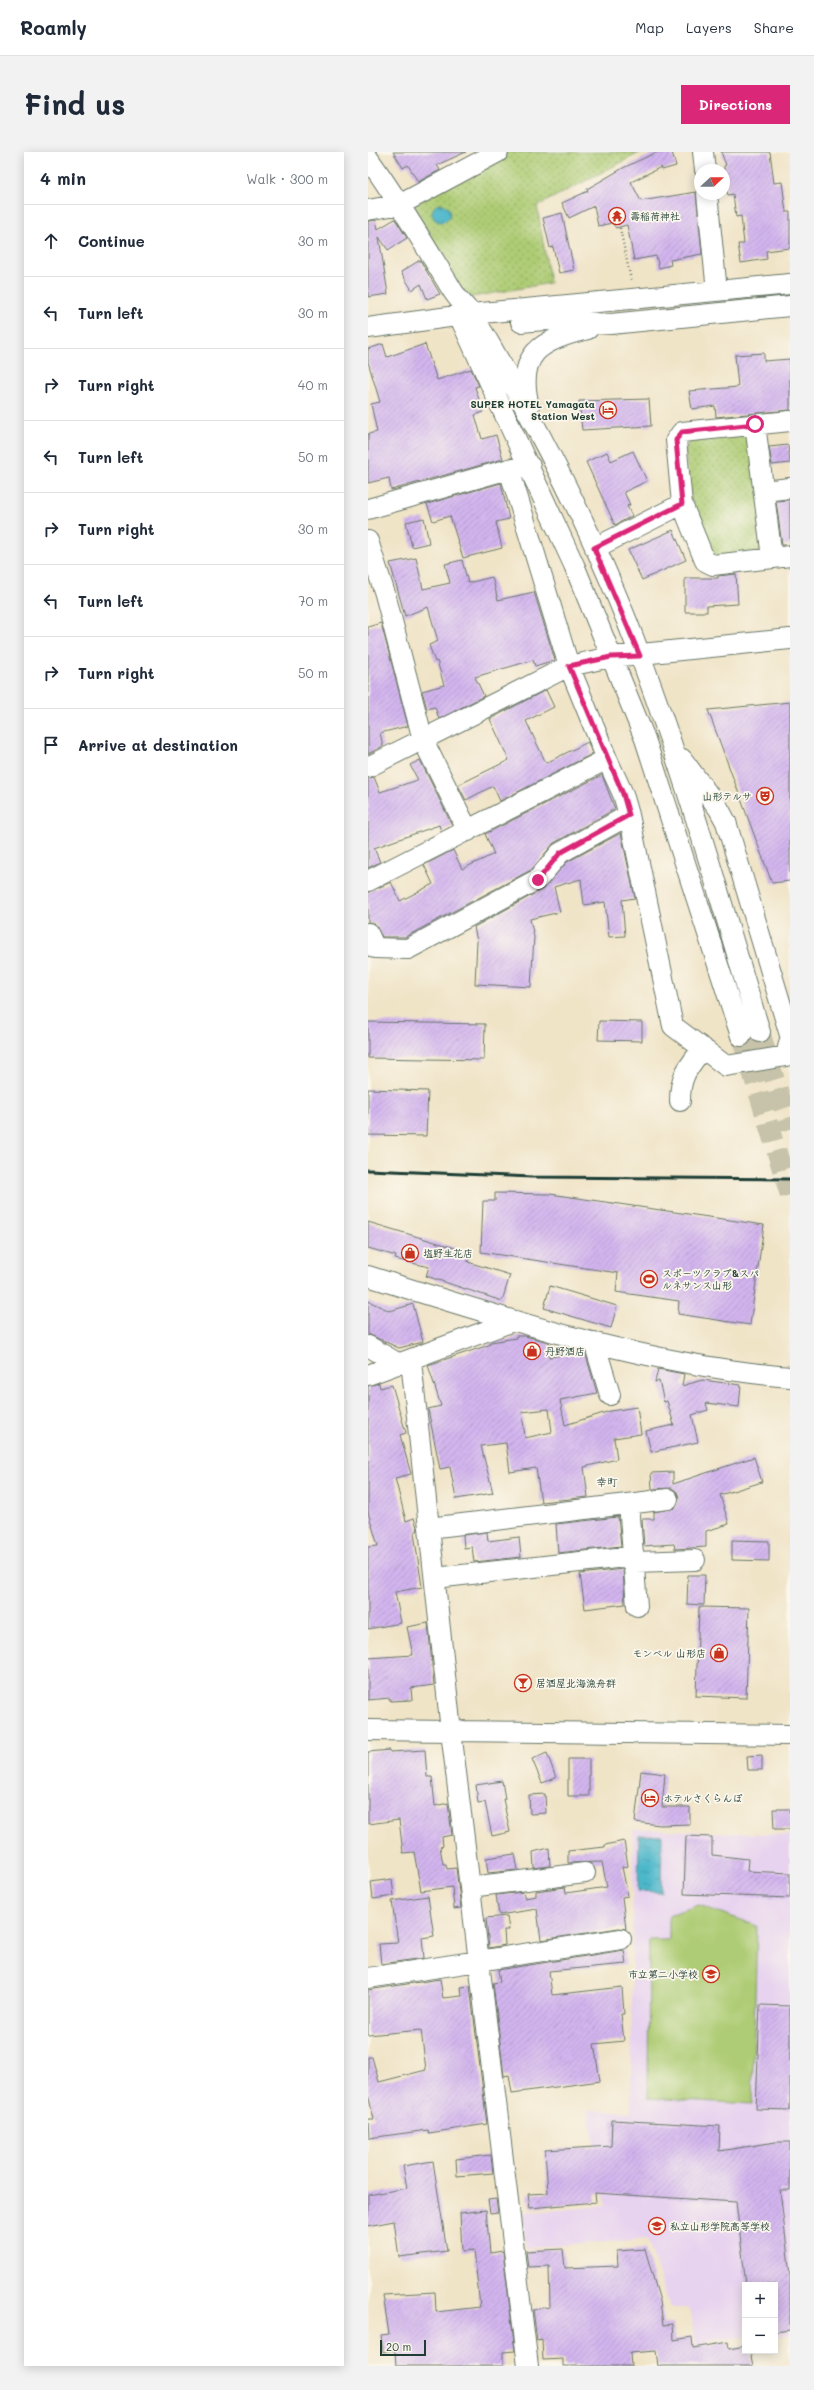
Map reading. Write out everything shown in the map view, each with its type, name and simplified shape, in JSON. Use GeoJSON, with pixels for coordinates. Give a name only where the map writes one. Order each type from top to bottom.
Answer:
{"type":"FeatureCollection","features":[{"type":"Feature","properties":{"kind":"street"},"geometry":{"type":"LineString","coordinates":[[368,210],[401,204],[498,152]]}},
{"type":"Feature","properties":{"kind":"street"},"geometry":{"type":"LineString","coordinates":[[703,152],[704,164]]}},
{"type":"Feature","properties":{"kind":"street"},"geometry":{"type":"LineString","coordinates":[[368,158],[401,204],[453,291],[574,565],[645,739],[740,1036]]}},
{"type":"Feature","properties":{"kind":"street"},"geometry":{"type":"LineString","coordinates":[[708,200],[717,291]]}},
{"type":"Feature","properties":{"kind":"street"},"geometry":{"type":"LineString","coordinates":[[467,320],[790,284]]}},
{"type":"Feature","properties":{"kind":"street"},"geometry":{"type":"LineString","coordinates":[[537,431],[524,386],[525,370],[529,360],[548,342],[563,334],[611,324],[790,306]]}},
{"type":"Feature","properties":{"kind":"street"},"geometry":{"type":"LineString","coordinates":[[368,328],[434,319],[544,320],[611,324]]}},
{"type":"Feature","properties":{"kind":"street"},"geometry":{"type":"LineString","coordinates":[[467,320],[490,346],[537,431],[594,548],[640,656],[700,829],[760,1032]]}},
{"type":"Feature","properties":{"kind":"street"},"geometry":{"type":"LineString","coordinates":[[755,424],[764,491],[781,557],[713,565],[705,561],[682,504],[676,440],[682,432],[755,424],[790,421]]}},
{"type":"Feature","properties":{"kind":"street"},"geometry":{"type":"LineString","coordinates":[[368,509],[509,470],[530,466]]}},
{"type":"Feature","properties":{"kind":"street"},"geometry":{"type":"LineString","coordinates":[[509,470],[569,666],[623,794],[629,815],[673,1026],[726,1066],[786,1056],[790,1039]]}},
{"type":"Feature","properties":{"kind":"street"},"geometry":{"type":"LineString","coordinates":[[764,491],[790,488]]}},
{"type":"Feature","properties":{"kind":"street"},"geometry":{"type":"LineString","coordinates":[[594,548],[682,504]]}},
{"type":"Feature","properties":{"kind":"street"},"geometry":{"type":"LineString","coordinates":[[368,541],[385,594],[423,740],[468,830]]}},
{"type":"Feature","properties":{"kind":"street"},"geometry":{"type":"LineString","coordinates":[[368,767],[569,666],[611,657],[640,656],[790,639]]}},
{"type":"Feature","properties":{"kind":"street"},"geometry":{"type":"LineString","coordinates":[[672,746],[719,809],[726,822],[790,1036]]}},
{"type":"Feature","properties":{"kind":"street"},"geometry":{"type":"LineString","coordinates":[[368,881],[607,759]]}},
{"type":"Feature","properties":{"kind":"street"},"geometry":{"type":"LineString","coordinates":[[368,933],[376,948],[408,949],[538,880],[560,853],[629,815]]}},
{"type":"Feature","properties":{"kind":"street"},"geometry":{"type":"LineString","coordinates":[[700,829],[703,821],[709,818],[716,817],[726,822]]}},
{"type":"Feature","properties":{"kind":"street"},"geometry":{"type":"LineString","coordinates":[[680,1101],[681,1080],[684,1072],[703,1048]]}},
{"type":"Feature","properties":{"kind":"street"},"geometry":{"type":"LineString","coordinates":[[368,1276],[513,1321],[594,1342],[749,1374],[790,1378]]}},
{"type":"Feature","properties":{"kind":"street"},"geometry":{"type":"LineString","coordinates":[[368,1375],[405,1363],[513,1321]]}},
{"type":"Feature","properties":{"kind":"street"},"geometry":{"type":"LineString","coordinates":[[594,1342],[610,1395]]}},
{"type":"Feature","properties":{"kind":"street"},"geometry":{"type":"LineString","coordinates":[[368,1346],[405,1363]]}},
{"type":"Feature","properties":{"kind":"street"},"geometry":{"type":"LineString","coordinates":[[405,1363],[429,1528],[470,1887],[528,2366]]}},
{"type":"Feature","properties":{"kind":"street"},"geometry":{"type":"LineString","coordinates":[[429,1528],[668,1499]]}},
{"type":"Feature","properties":{"kind":"street"},"geometry":{"type":"LineString","coordinates":[[629,1504],[635,1559],[637,1606]]}},
{"type":"Feature","properties":{"kind":"street"},"geometry":{"type":"LineString","coordinates":[[435,1578],[635,1559],[695,1560]]}},
{"type":"Feature","properties":{"kind":"street"},"geometry":{"type":"LineString","coordinates":[[368,1730],[790,1736]]}},
{"type":"Feature","properties":{"kind":"street"},"geometry":{"type":"LineString","coordinates":[[470,1887],[585,1873]]}},
{"type":"Feature","properties":{"kind":"street"},"geometry":{"type":"LineString","coordinates":[[368,1978],[621,1938]]}},
{"type":"Feature","properties":{"kind":"path"},"geometry":{"type":"LineString","coordinates":[[620,228],[631,280]]}},
{"type":"Feature","properties":{"kind":"shaded area"},"geometry":{"type":"Polygon","coordinates":[[[633,1829],[790,1835],[790,2335],[778,2336],[778,2282],[742,2282],[742,2338],[708,2339],[713,2366],[700,2366],[689,2308],[670,2308],[647,2239],[526,2248],[522,2213],[605,2206],[588,2110],[631,2112],[633,1829]]]}},
{"type":"Feature","properties":{"kind":"green space"},"geometry":{"type":"Polygon","coordinates":[[[507,152],[641,152],[537,206],[550,283],[472,297],[465,296],[415,210],[417,203],[507,152]]]}},
{"type":"Feature","properties":{"kind":"green space"},"geometry":{"type":"Polygon","coordinates":[[[746,433],[752,441],[766,547],[757,553],[721,557],[708,549],[691,501],[685,450],[691,440],[746,433]]]}},
{"type":"Feature","properties":{"kind":"green space"},"geometry":{"type":"Polygon","coordinates":[[[699,1905],[757,1926],[752,2104],[648,2098],[649,1940],[669,1940],[669,1915],[699,1905]]]}},
{"type":"Feature","properties":{"kind":"water"},"geometry":{"type":"Polygon","coordinates":[[[441,204],[447,207],[450,213],[447,219],[441,222],[435,219],[432,213],[435,207],[441,204]]]}},
{"type":"Feature","properties":{"kind":"water"},"geometry":{"type":"Polygon","coordinates":[[[639,1835],[662,1836],[661,1892],[638,1891],[639,1835]]]}},
{"type":"Feature","properties":{"kind":"building"},"geometry":{"type":"Polygon","coordinates":[[[393,152],[466,152],[437,165],[440,170],[418,182],[408,165],[403,168],[393,152]]]}},
{"type":"Feature","properties":{"kind":"building"},"geometry":{"type":"Polygon","coordinates":[[[657,152],[672,152],[676,166],[662,170],[661,167],[631,182],[641,201],[694,192],[694,200],[697,200],[702,254],[670,260],[671,265],[659,268],[656,256],[634,260],[627,225],[616,228],[612,223],[598,226],[594,206],[569,218],[562,203],[588,191],[587,189],[623,168],[657,152]]]}},
{"type":"Feature","properties":{"kind":"building"},"geometry":{"type":"Polygon","coordinates":[[[721,152],[770,152],[774,183],[782,182],[786,212],[790,212],[790,248],[766,251],[767,259],[741,263],[738,244],[744,244],[741,216],[736,217],[733,194],[730,195],[730,164],[726,164],[721,152]]]}},
{"type":"Feature","properties":{"kind":"building"},"geometry":{"type":"Polygon","coordinates":[[[562,213],[574,270],[559,273],[553,247],[550,248],[543,218],[562,213]]]}},
{"type":"Feature","properties":{"kind":"building"},"geometry":{"type":"Polygon","coordinates":[[[395,219],[407,238],[388,250],[379,237],[388,294],[368,297],[368,221],[376,220],[378,229],[395,219]]]}},
{"type":"Feature","properties":{"kind":"building"},"geometry":{"type":"Polygon","coordinates":[[[420,260],[440,294],[427,299],[421,284],[412,290],[401,272],[420,260]]]}},
{"type":"Feature","properties":{"kind":"building"},"geometry":{"type":"Polygon","coordinates":[[[383,344],[387,357],[425,344],[437,380],[471,369],[479,386],[475,387],[483,412],[475,415],[482,439],[496,435],[503,459],[391,490],[389,478],[368,483],[368,434],[377,432],[371,404],[380,402],[368,362],[368,349],[383,344]]]}},
{"type":"Feature","properties":{"kind":"building"},"geometry":{"type":"Polygon","coordinates":[[[764,353],[764,361],[790,359],[790,410],[716,417],[715,406],[692,409],[689,391],[738,387],[735,355],[764,353]]]}},
{"type":"Feature","properties":{"kind":"building"},"geometry":{"type":"Polygon","coordinates":[[[649,399],[651,426],[582,430],[579,401],[649,399]]]}},
{"type":"Feature","properties":{"kind":"building"},"geometry":{"type":"Polygon","coordinates":[[[788,445],[790,463],[772,465],[769,447],[788,445]]]}},
{"type":"Feature","properties":{"kind":"building"},"geometry":{"type":"Polygon","coordinates":[[[633,451],[647,481],[624,492],[630,505],[627,506],[632,516],[615,525],[586,462],[607,452],[611,461],[633,451]]]}},
{"type":"Feature","properties":{"kind":"building"},"geometry":{"type":"Polygon","coordinates":[[[501,483],[509,519],[496,522],[502,548],[463,558],[450,516],[433,521],[427,504],[501,483]]]}},
{"type":"Feature","properties":{"kind":"building"},"geometry":{"type":"Polygon","coordinates":[[[790,500],[790,545],[782,545],[776,501],[790,500]]]}},
{"type":"Feature","properties":{"kind":"building"},"geometry":{"type":"Polygon","coordinates":[[[424,518],[429,543],[412,547],[406,522],[424,518]]]}},
{"type":"Feature","properties":{"kind":"building"},"geometry":{"type":"Polygon","coordinates":[[[673,530],[686,560],[642,580],[628,550],[673,530]]]}},
{"type":"Feature","properties":{"kind":"building"},"geometry":{"type":"Polygon","coordinates":[[[416,558],[423,589],[450,583],[445,564],[462,560],[468,583],[492,577],[498,600],[534,592],[555,660],[535,666],[533,660],[475,677],[484,696],[439,719],[435,707],[427,709],[422,691],[444,685],[437,661],[435,662],[429,645],[438,641],[428,607],[405,616],[390,563],[416,558]]]}},
{"type":"Feature","properties":{"kind":"building"},"geometry":{"type":"Polygon","coordinates":[[[736,574],[738,604],[707,606],[707,612],[685,612],[685,578],[718,578],[718,576],[736,574]]]}},
{"type":"Feature","properties":{"kind":"building"},"geometry":{"type":"Polygon","coordinates":[[[381,623],[408,726],[380,733],[383,746],[368,754],[368,627],[381,623]]]}},
{"type":"Feature","properties":{"kind":"building"},"geometry":{"type":"Polygon","coordinates":[[[546,690],[554,707],[526,721],[546,763],[588,742],[592,754],[500,801],[493,786],[466,800],[458,785],[509,760],[490,719],[546,690]]]}},
{"type":"Feature","properties":{"kind":"building","name":"山形テルサ"},"geometry":{"type":"Polygon","coordinates":[[[790,702],[790,881],[772,883],[708,710],[790,702]]]}},
{"type":"Feature","properties":{"kind":"building"},"geometry":{"type":"Polygon","coordinates":[[[420,760],[452,825],[441,831],[439,825],[374,848],[380,862],[368,868],[368,778],[374,777],[380,792],[418,780],[410,765],[420,760]]]}},
{"type":"Feature","properties":{"kind":"building"},"geometry":{"type":"Polygon","coordinates":[[[602,775],[615,809],[554,843],[531,870],[405,937],[382,937],[375,924],[368,922],[368,892],[391,882],[400,901],[433,884],[424,865],[453,850],[462,869],[494,854],[485,834],[602,775]]]}},
{"type":"Feature","properties":{"kind":"building"},"geometry":{"type":"Polygon","coordinates":[[[621,833],[635,898],[622,900],[625,936],[609,937],[605,902],[584,905],[581,879],[554,887],[560,912],[530,919],[534,937],[531,987],[475,984],[477,941],[474,927],[543,889],[567,862],[621,833]]]}},
{"type":"Feature","properties":{"kind":"building"},"geometry":{"type":"Polygon","coordinates":[[[599,1021],[642,1022],[642,1041],[598,1040],[599,1021]]]}},
{"type":"Feature","properties":{"kind":"building"},"geometry":{"type":"Polygon","coordinates":[[[368,1022],[485,1024],[484,1060],[368,1058],[368,1022]]]}},
{"type":"Feature","properties":{"kind":"building"},"geometry":{"type":"Polygon","coordinates":[[[368,1089],[428,1091],[426,1136],[368,1135],[368,1089]]]}},
{"type":"Feature","properties":{"kind":"building"},"geometry":{"type":"Polygon","coordinates":[[[495,1193],[550,1194],[764,1225],[750,1325],[678,1314],[679,1301],[616,1292],[618,1273],[481,1252],[483,1201],[495,1201],[495,1193]]]}},
{"type":"Feature","properties":{"kind":"building"},"geometry":{"type":"Polygon","coordinates":[[[368,1222],[455,1248],[455,1250],[470,1254],[468,1262],[510,1275],[502,1301],[426,1276],[429,1267],[395,1259],[396,1256],[368,1248],[368,1222]]]}},
{"type":"Feature","properties":{"kind":"building"},"geometry":{"type":"Polygon","coordinates":[[[550,1286],[617,1306],[611,1328],[544,1308],[550,1286]]]}},
{"type":"Feature","properties":{"kind":"building"},"geometry":{"type":"Polygon","coordinates":[[[368,1301],[390,1311],[413,1304],[423,1342],[399,1348],[368,1334],[368,1301]]]}},
{"type":"Feature","properties":{"kind":"building"},"geometry":{"type":"Polygon","coordinates":[[[516,1336],[525,1336],[549,1342],[549,1357],[585,1352],[597,1393],[560,1400],[565,1425],[610,1411],[637,1407],[641,1434],[614,1438],[617,1459],[584,1467],[588,1497],[541,1502],[536,1468],[510,1472],[506,1443],[481,1446],[493,1493],[456,1499],[450,1467],[440,1469],[428,1409],[441,1406],[428,1365],[489,1345],[491,1342],[516,1338],[516,1336]],[[549,1409],[522,1412],[525,1438],[552,1432],[549,1409]]]}},
{"type":"Feature","properties":{"kind":"building"},"geometry":{"type":"Polygon","coordinates":[[[658,1369],[684,1374],[682,1386],[702,1380],[741,1385],[739,1407],[706,1403],[708,1410],[692,1415],[698,1442],[651,1452],[646,1431],[674,1425],[667,1401],[664,1402],[659,1381],[655,1382],[658,1369]]]}},
{"type":"Feature","properties":{"kind":"building"},"geometry":{"type":"Polygon","coordinates":[[[379,1383],[380,1388],[392,1385],[406,1433],[400,1435],[411,1474],[395,1478],[406,1521],[414,1518],[418,1530],[414,1533],[422,1587],[395,1592],[401,1623],[368,1629],[368,1547],[378,1546],[368,1512],[368,1386],[379,1383]]]}},
{"type":"Feature","properties":{"kind":"building"},"geometry":{"type":"Polygon","coordinates":[[[754,1457],[762,1482],[720,1495],[729,1524],[706,1531],[706,1547],[675,1549],[674,1544],[644,1546],[642,1519],[654,1519],[654,1512],[675,1508],[679,1498],[677,1492],[672,1488],[652,1489],[651,1473],[673,1472],[673,1484],[754,1457]]]}},
{"type":"Feature","properties":{"kind":"building"},"geometry":{"type":"Polygon","coordinates":[[[618,1517],[621,1546],[558,1553],[556,1524],[618,1517]]]}},
{"type":"Feature","properties":{"kind":"building"},"geometry":{"type":"Polygon","coordinates":[[[487,1532],[488,1541],[519,1537],[521,1557],[474,1562],[472,1547],[464,1548],[463,1535],[487,1532]]]}},
{"type":"Feature","properties":{"kind":"building"},"geometry":{"type":"Polygon","coordinates":[[[732,1540],[769,1541],[769,1561],[732,1560],[732,1540]]]}},
{"type":"Feature","properties":{"kind":"building"},"geometry":{"type":"Polygon","coordinates":[[[623,1569],[625,1604],[585,1609],[580,1574],[623,1569]]]}},
{"type":"Feature","properties":{"kind":"building"},"geometry":{"type":"Polygon","coordinates":[[[688,1575],[705,1575],[704,1605],[687,1604],[688,1575]]]}},
{"type":"Feature","properties":{"kind":"building"},"geometry":{"type":"Polygon","coordinates":[[[699,1607],[749,1608],[746,1698],[696,1696],[699,1607]]]}},
{"type":"Feature","properties":{"kind":"building"},"geometry":{"type":"Polygon","coordinates":[[[428,1623],[434,1685],[411,1688],[412,1700],[390,1701],[390,1698],[368,1700],[368,1658],[413,1655],[407,1627],[428,1623]]]}},
{"type":"Feature","properties":{"kind":"building"},"geometry":{"type":"Polygon","coordinates":[[[390,1750],[390,1752],[425,1750],[427,1777],[432,1777],[435,1806],[448,1803],[452,1835],[442,1837],[443,1846],[440,1847],[443,1864],[446,1864],[447,1869],[456,1868],[461,1908],[454,1909],[452,1887],[421,1891],[414,1852],[403,1853],[399,1820],[368,1824],[368,1752],[390,1750]]]}},
{"type":"Feature","properties":{"kind":"building"},"geometry":{"type":"Polygon","coordinates":[[[547,1753],[556,1778],[542,1783],[532,1759],[547,1753]]]}},
{"type":"Feature","properties":{"kind":"building"},"geometry":{"type":"Polygon","coordinates":[[[762,1755],[762,1770],[748,1770],[747,1756],[762,1755]]]}},
{"type":"Feature","properties":{"kind":"building"},"geometry":{"type":"Polygon","coordinates":[[[568,1759],[589,1759],[589,1796],[568,1796],[568,1759]]]}},
{"type":"Feature","properties":{"kind":"building","name":"ホテルさくらんぼ"},"geometry":{"type":"Polygon","coordinates":[[[641,1771],[665,1774],[662,1807],[690,1807],[690,1824],[660,1825],[635,1822],[641,1771]]]}},
{"type":"Feature","properties":{"kind":"building"},"geometry":{"type":"Polygon","coordinates":[[[502,1781],[505,1799],[503,1799],[510,1832],[492,1836],[485,1802],[478,1803],[476,1785],[502,1781]]]}},
{"type":"Feature","properties":{"kind":"building"},"geometry":{"type":"Polygon","coordinates":[[[545,1794],[546,1813],[530,1814],[529,1795],[545,1794]]]}},
{"type":"Feature","properties":{"kind":"building"},"geometry":{"type":"Polygon","coordinates":[[[773,1809],[790,1809],[790,1829],[774,1829],[773,1809]]]}},
{"type":"Feature","properties":{"kind":"building"},"geometry":{"type":"Polygon","coordinates":[[[686,1836],[712,1837],[712,1855],[748,1859],[747,1871],[790,1873],[790,1898],[684,1894],[686,1836]]]}},
{"type":"Feature","properties":{"kind":"building"},"geometry":{"type":"Polygon","coordinates":[[[624,1841],[628,1866],[622,1867],[628,1896],[622,1897],[626,1929],[619,1928],[541,1940],[537,1909],[499,1915],[496,1895],[523,1892],[525,1898],[536,1896],[536,1891],[565,1887],[566,1893],[607,1887],[602,1862],[568,1863],[568,1851],[605,1847],[605,1845],[624,1841]]]}},
{"type":"Feature","properties":{"kind":"building"},"geometry":{"type":"Polygon","coordinates":[[[549,1848],[550,1866],[534,1868],[533,1852],[549,1848]]]}},
{"type":"Feature","properties":{"kind":"building"},"geometry":{"type":"Polygon","coordinates":[[[515,1854],[518,1870],[488,1873],[486,1858],[515,1854]]]}},
{"type":"Feature","properties":{"kind":"building"},"geometry":{"type":"Polygon","coordinates":[[[392,1879],[394,1896],[373,1899],[371,1882],[392,1879]]]}},
{"type":"Feature","properties":{"kind":"building"},"geometry":{"type":"Polygon","coordinates":[[[428,1896],[434,1936],[422,1938],[424,1958],[381,1964],[379,1944],[398,1943],[392,1901],[428,1896]]]}},
{"type":"Feature","properties":{"kind":"building"},"geometry":{"type":"Polygon","coordinates":[[[507,1916],[509,1930],[504,1930],[505,1945],[489,1948],[486,1918],[507,1916]]]}},
{"type":"Feature","properties":{"kind":"building"},"geometry":{"type":"Polygon","coordinates":[[[624,1950],[626,1964],[549,1971],[552,1995],[622,1987],[624,2014],[621,2014],[624,2041],[594,2044],[600,2081],[512,2093],[509,2075],[504,2076],[493,1983],[500,1982],[498,1970],[624,1950]]]}},
{"type":"Feature","properties":{"kind":"building"},"geometry":{"type":"Polygon","coordinates":[[[440,1979],[443,1998],[462,1996],[461,1987],[470,1986],[487,2124],[429,2133],[428,2130],[369,2138],[368,2119],[374,2119],[368,2095],[368,2057],[372,2057],[379,2082],[426,2070],[421,2030],[368,2035],[368,1990],[440,1979]]]}},
{"type":"Feature","properties":{"kind":"building"},"geometry":{"type":"Polygon","coordinates":[[[760,2005],[790,2006],[790,2110],[756,2109],[760,2005]]]}},
{"type":"Feature","properties":{"kind":"building"},"geometry":{"type":"Polygon","coordinates":[[[612,2120],[720,2126],[719,2151],[776,2142],[790,2142],[790,2190],[780,2190],[790,2275],[790,2330],[778,2332],[778,2282],[746,2282],[736,2202],[595,2193],[596,2202],[530,2208],[528,2194],[548,2193],[545,2150],[611,2146],[612,2120]]]}},
{"type":"Feature","properties":{"kind":"building"},"geometry":{"type":"Polygon","coordinates":[[[491,2155],[493,2173],[457,2176],[456,2159],[491,2155]]]}},
{"type":"Feature","properties":{"kind":"building"},"geometry":{"type":"Polygon","coordinates":[[[433,2161],[447,2251],[399,2257],[394,2221],[368,2226],[368,2195],[407,2188],[403,2166],[433,2161]]]}},
{"type":"Feature","properties":{"kind":"building"},"geometry":{"type":"Polygon","coordinates":[[[496,2199],[498,2212],[490,2213],[488,2200],[496,2199]]]}},
{"type":"Feature","properties":{"kind":"building"},"geometry":{"type":"Polygon","coordinates":[[[486,2210],[490,2253],[503,2251],[515,2351],[503,2352],[503,2366],[396,2366],[395,2350],[383,2352],[381,2335],[389,2334],[383,2295],[435,2292],[436,2312],[480,2307],[474,2250],[462,2251],[460,2213],[486,2210]]]}},
{"type":"Feature","properties":{"kind":"building"},"geometry":{"type":"Polygon","coordinates":[[[563,2249],[565,2268],[618,2266],[617,2251],[645,2249],[660,2301],[663,2325],[673,2324],[674,2340],[692,2337],[693,2348],[728,2342],[729,2349],[742,2347],[742,2354],[751,2354],[753,2366],[658,2366],[656,2351],[630,2353],[631,2366],[563,2366],[563,2359],[543,2360],[542,2340],[537,2341],[533,2309],[550,2307],[549,2266],[528,2267],[526,2251],[563,2249]]]}},
{"type":"Feature","properties":{"kind":"tunnel"},"geometry":{"type":"LineString","coordinates":[[760,1032],[790,1129]]}},
{"type":"Feature","properties":{"kind":"tunnel"},"geometry":{"type":"LineString","coordinates":[[741,1036],[790,1195]]}},
{"type":"Feature","properties":{"kind":"railway"},"geometry":{"type":"LineString","coordinates":[[368,1170],[532,1177],[790,1179]]}},
{"type":"Feature","properties":{"kind":"place","name":"壽稲荷神社"},"geometry":{"type":"Point","coordinates":[617,216]}},
{"type":"Feature","properties":{"kind":"place","name":"SUPER HOTEL Yamagata Station West"},"geometry":{"type":"Point","coordinates":[608,410]}},
{"type":"Feature","properties":{"kind":"place","name":"山形テルサ"},"geometry":{"type":"Point","coordinates":[765,796]}},
{"type":"Feature","properties":{"kind":"place","name":"塩野生花店"},"geometry":{"type":"Point","coordinates":[410,1253]}},
{"type":"Feature","properties":{"kind":"place","name":"スポーツクラブ&スパ ルネサンス山形"},"geometry":{"type":"Point","coordinates":[649,1279]}},
{"type":"Feature","properties":{"kind":"place","name":"丹野酒店"},"geometry":{"type":"Point","coordinates":[532,1351]}},
{"type":"Feature","properties":{"kind":"place","name":"モンベル 山形店"},"geometry":{"type":"Point","coordinates":[719,1653]}},
{"type":"Feature","properties":{"kind":"place","name":"居酒屋北海漁舟群"},"geometry":{"type":"Point","coordinates":[523,1683]}},
{"type":"Feature","properties":{"kind":"place","name":"ホテルさくらんぼ"},"geometry":{"type":"Point","coordinates":[650,1798]}},
{"type":"Feature","properties":{"kind":"place","name":"市立第二小学校"},"geometry":{"type":"Point","coordinates":[711,1974]}},
{"type":"Feature","properties":{"kind":"place","name":"私立山形学院高等学校"},"geometry":{"type":"Point","coordinates":[657,2226]}},
{"type":"Feature","properties":{"kind":"district","name":"幸町"},"geometry":{"type":"Point","coordinates":[607,1482]}},
{"type":"Feature","properties":{"kind":"route"},"geometry":{"type":"LineString","coordinates":[[538,880],[560,853],[629,815],[623,794],[569,666],[611,657],[640,656],[594,548],[682,504],[676,440],[682,432],[755,424]]}}]}
